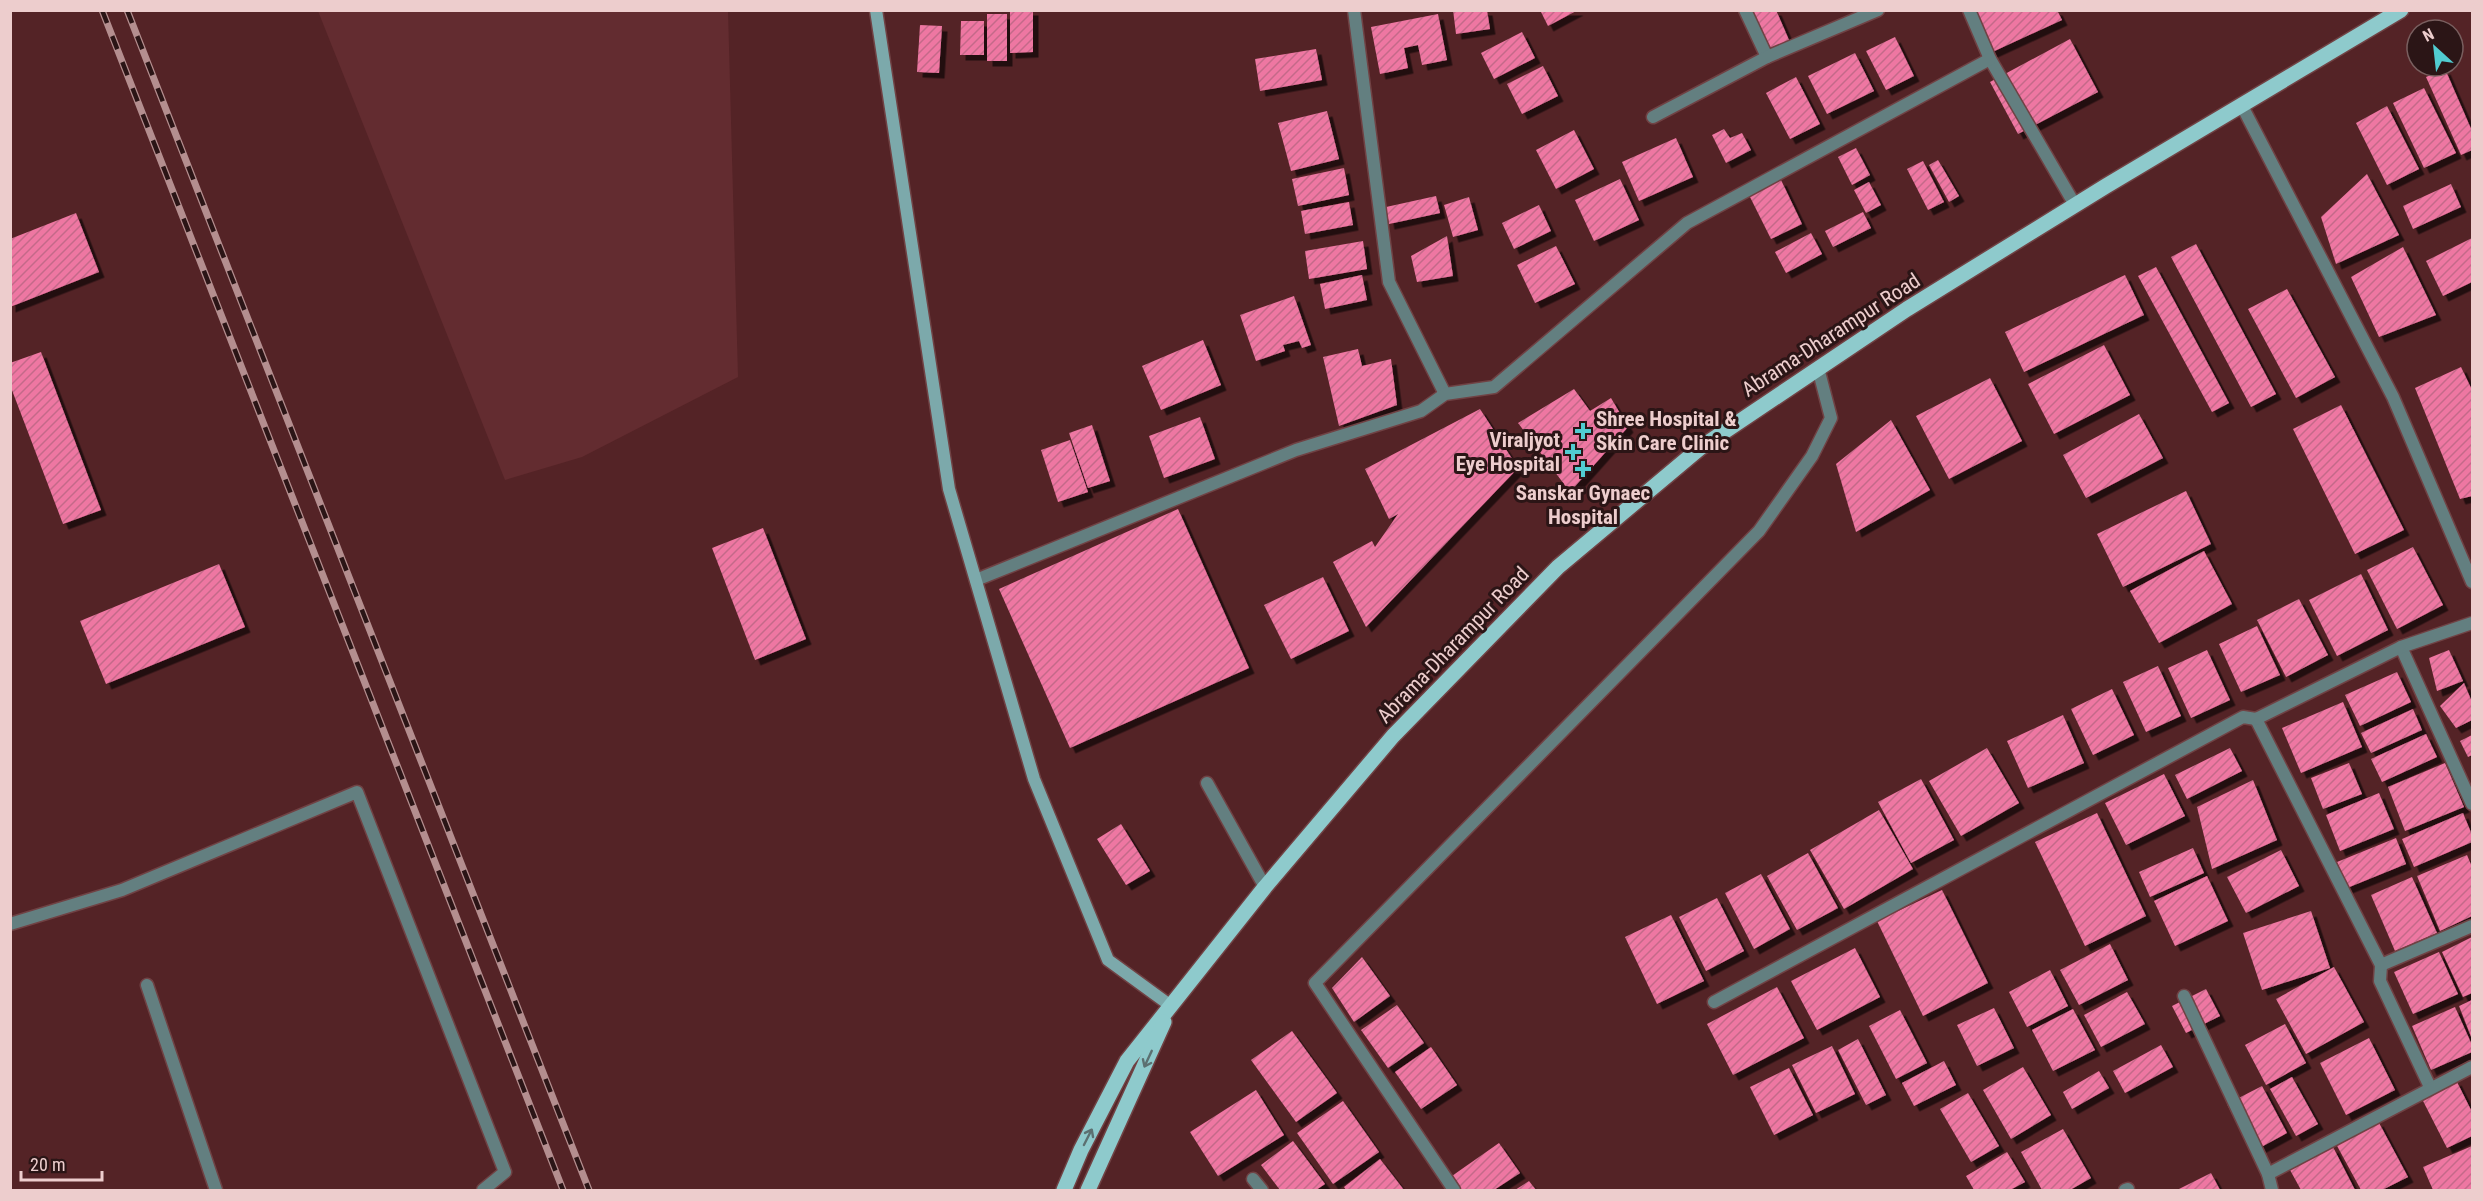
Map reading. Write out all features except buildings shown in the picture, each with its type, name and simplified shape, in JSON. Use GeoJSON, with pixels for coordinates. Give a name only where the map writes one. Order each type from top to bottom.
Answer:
{"type":"FeatureCollection","features":[{"type":"Feature","properties":{"kind":"main road","name":"Abrama-Dharampur Road"},"geometry":{"type":"LineString","coordinates":[[1171,1006],[1265,887],[1393,736],[1558,567],[1700,448],[1906,309],[2241,104],[2401,10]]}},
{"type":"Feature","properties":{"kind":"main road"},"geometry":{"type":"LineString","coordinates":[[1064,1191],[1081,1150],[1127,1061],[1171,1006]]}},
{"type":"Feature","properties":{"kind":"main road"},"geometry":{"type":"LineString","coordinates":[[1088,1191],[1171,1006]]}},
{"type":"Feature","properties":{"kind":"street"},"geometry":{"type":"LineString","coordinates":[[876,10],[949,489],[1034,779],[1108,960],[1171,1006]]}},
{"type":"Feature","properties":{"kind":"street"},"geometry":{"type":"LineString","coordinates":[[1354,10],[1389,282],[1445,394]]}},
{"type":"Feature","properties":{"kind":"street"},"geometry":{"type":"LineString","coordinates":[[1745,10],[1767,57]]}},
{"type":"Feature","properties":{"kind":"street"},"geometry":{"type":"LineString","coordinates":[[1653,117],[1767,57],[1878,10]]}},
{"type":"Feature","properties":{"kind":"street"},"geometry":{"type":"LineString","coordinates":[[1969,10],[1990,58],[2075,205]]}},
{"type":"Feature","properties":{"kind":"street"},"geometry":{"type":"LineString","coordinates":[[976,580],[1296,450],[1421,411],[1445,394],[1494,387],[1687,223],[1990,58]]}},
{"type":"Feature","properties":{"kind":"street"},"geometry":{"type":"LineString","coordinates":[[2241,104],[2393,397],[2472,582]]}},
{"type":"Feature","properties":{"kind":"street"},"geometry":{"type":"LineString","coordinates":[[1454,1191],[1315,983],[1759,531],[1812,456],[1831,418],[1818,368]]}},
{"type":"Feature","properties":{"kind":"street"},"geometry":{"type":"LineString","coordinates":[[1714,1002],[2242,717],[2256,719],[2401,647],[2472,623]]}},
{"type":"Feature","properties":{"kind":"street"},"geometry":{"type":"LineString","coordinates":[[2401,647],[2472,804]]}},
{"type":"Feature","properties":{"kind":"street"},"geometry":{"type":"LineString","coordinates":[[2256,719],[2381,965],[2380,981],[2430,1087]]}},
{"type":"Feature","properties":{"kind":"street"},"geometry":{"type":"LineString","coordinates":[[1207,783],[1265,887]]}},
{"type":"Feature","properties":{"kind":"street"},"geometry":{"type":"LineString","coordinates":[[10,924],[122,890],[357,792],[505,1172],[483,1191]]}},
{"type":"Feature","properties":{"kind":"street"},"geometry":{"type":"LineString","coordinates":[[2381,965],[2472,926]]}},
{"type":"Feature","properties":{"kind":"street"},"geometry":{"type":"LineString","coordinates":[[147,985],[216,1191]]}},
{"type":"Feature","properties":{"kind":"street"},"geometry":{"type":"LineString","coordinates":[[2184,996],[2268,1174],[2272,1191]]}},
{"type":"Feature","properties":{"kind":"street"},"geometry":{"type":"LineString","coordinates":[[2268,1174],[2472,1067]]}},
{"type":"Feature","properties":{"kind":"street"},"geometry":{"type":"LineString","coordinates":[[1253,1179],[1262,1191]]}},
{"type":"Feature","properties":{"kind":"shaded area"},"geometry":{"type":"Polygon","coordinates":[[[318,11],[728,11],[738,377],[582,457],[505,480],[318,11]]]}},
{"type":"Feature","properties":{"kind":"railway"},"geometry":{"type":"LineString","coordinates":[[102,10],[563,1190]]}},
{"type":"Feature","properties":{"kind":"railway"},"geometry":{"type":"LineString","coordinates":[[127,10],[589,1190]]}},
{"type":"Feature","properties":{"kind":"place","name":"Shree Hospital & Skin Care Clinic"},"geometry":{"type":"Point","coordinates":[1583,431]}},
{"type":"Feature","properties":{"kind":"place","name":"Viraljyot Eye Hospital"},"geometry":{"type":"Point","coordinates":[1573,452]}},
{"type":"Feature","properties":{"kind":"place","name":"Sanskar Gynaec Hospital"},"geometry":{"type":"Point","coordinates":[1583,469]}}]}
